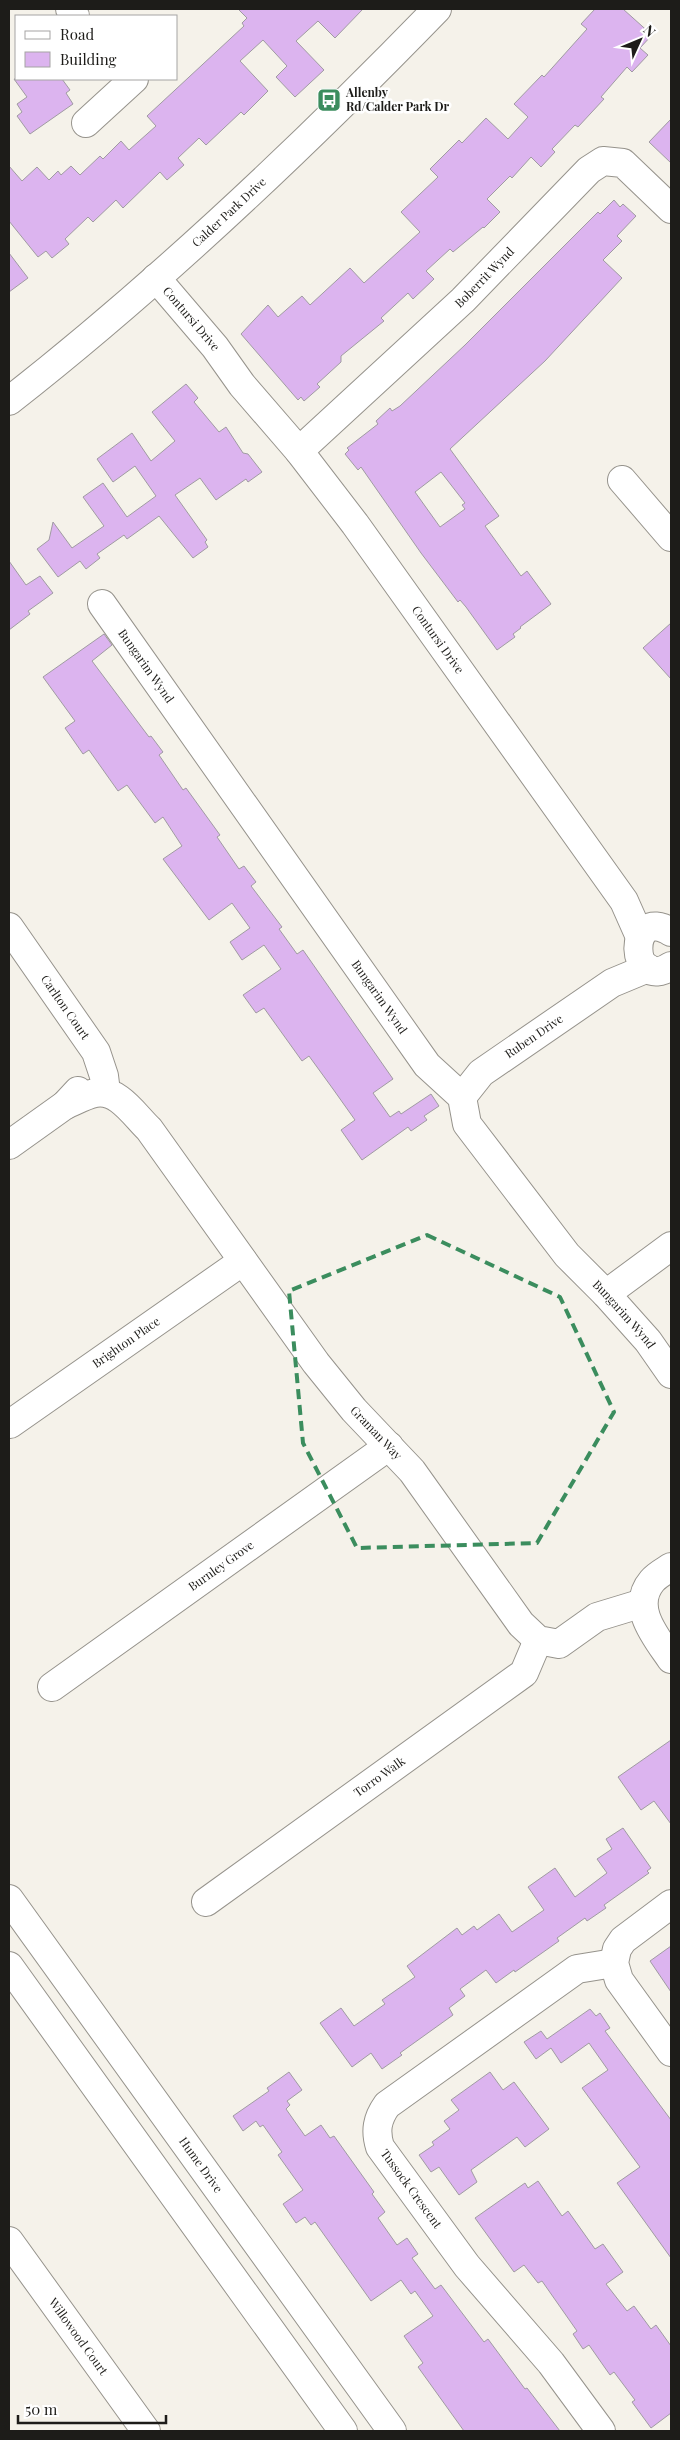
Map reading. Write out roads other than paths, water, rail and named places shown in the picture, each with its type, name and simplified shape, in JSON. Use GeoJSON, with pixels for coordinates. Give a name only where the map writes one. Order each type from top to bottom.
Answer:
{"type":"FeatureCollection","features":[{"type":"Feature","properties":{"kind":"street","name":"Calder Park Drive"},"geometry":{"type":"LineString","coordinates":[[9,402],[152,281],[265,180],[437,9]]}},
{"type":"Feature","properties":{"kind":"street"},"geometry":{"type":"LineString","coordinates":[[86,123],[126,81]]}},
{"type":"Feature","properties":{"kind":"street","name":"Boberrit Wynd"},"geometry":{"type":"LineString","coordinates":[[299,451],[463,300],[589,170],[603,161],[622,163],[671,209]]}},
{"type":"Feature","properties":{"kind":"street","name":"Contursi Drive"},"geometry":{"type":"LineString","coordinates":[[152,281],[208,353],[242,385],[299,451],[355,524],[624,901],[658,943]]}},
{"type":"Feature","properties":{"kind":"street"},"geometry":{"type":"LineString","coordinates":[[622,480],[671,537]]}},
{"type":"Feature","properties":{"kind":"street","name":"Bungarim Wynd"},"geometry":{"type":"LineString","coordinates":[[102,604],[427,1064],[462,1097],[467,1124],[567,1255],[648,1340],[671,1374]]}},
{"type":"Feature","properties":{"kind":"street","name":"Carlton Court"},"geometry":{"type":"LineString","coordinates":[[9,927],[91,1045],[105,1084]]}},
{"type":"Feature","properties":{"kind":"street","name":"Ruben Drive"},"geometry":{"type":"LineString","coordinates":[[462,1097],[481,1073],[612,983],[658,943]]}},
{"type":"Feature","properties":{"kind":"street"},"geometry":{"type":"LineString","coordinates":[[9,1145],[65,1105],[96,1092],[105,1084]]}},
{"type":"Feature","properties":{"kind":"street","name":"Graman Way"},"geometry":{"type":"LineString","coordinates":[[105,1084],[149,1129],[334,1387],[412,1471],[521,1624],[538,1640]]}},
{"type":"Feature","properties":{"kind":"street"},"geometry":{"type":"LineString","coordinates":[[606,1294],[671,1246]]}},
{"type":"Feature","properties":{"kind":"street","name":"Brighton Place"},"geometry":{"type":"LineString","coordinates":[[10,1424],[244,1261]]}},
{"type":"Feature","properties":{"kind":"street","name":"Burnley Grove"},"geometry":{"type":"LineString","coordinates":[[52,1688],[389,1446]]}},
{"type":"Feature","properties":{"kind":"street"},"geometry":{"type":"LineString","coordinates":[[671,1567],[652,1580],[644,1594],[643,1603],[645,1617],[651,1630],[671,1659]]}},
{"type":"Feature","properties":{"kind":"street"},"geometry":{"type":"LineString","coordinates":[[538,1640],[560,1644],[597,1617],[643,1603]]}},
{"type":"Feature","properties":{"kind":"street","name":"Torro Walk"},"geometry":{"type":"LineString","coordinates":[[206,1902],[524,1673],[538,1640]]}},
{"type":"Feature","properties":{"kind":"street","name":"Hume Drive"},"geometry":{"type":"LineString","coordinates":[[9,1898],[392,2431]]}},
{"type":"Feature","properties":{"kind":"street"},"geometry":{"type":"LineString","coordinates":[[671,1904],[623,1940],[614,1963],[619,1980],[671,2052]]}},
{"type":"Feature","properties":{"kind":"street","name":"Tussock Crescent"},"geometry":{"type":"LineString","coordinates":[[600,2431],[551,2363],[484,2288],[380,2147],[377,2125],[380,2114],[387,2105],[577,1969],[614,1963]]}},
{"type":"Feature","properties":{"kind":"street"},"geometry":{"type":"LineString","coordinates":[[9,1966],[343,2431]]}},
{"type":"Feature","properties":{"kind":"street","name":"Willowood Court"},"geometry":{"type":"LineString","coordinates":[[9,2241],[146,2431]]}},
{"type":"Feature","properties":{"kind":"place","name":"Allenby Rd/Calder Park Dr"},"geometry":{"type":"Point","coordinates":[329,100]}}]}
